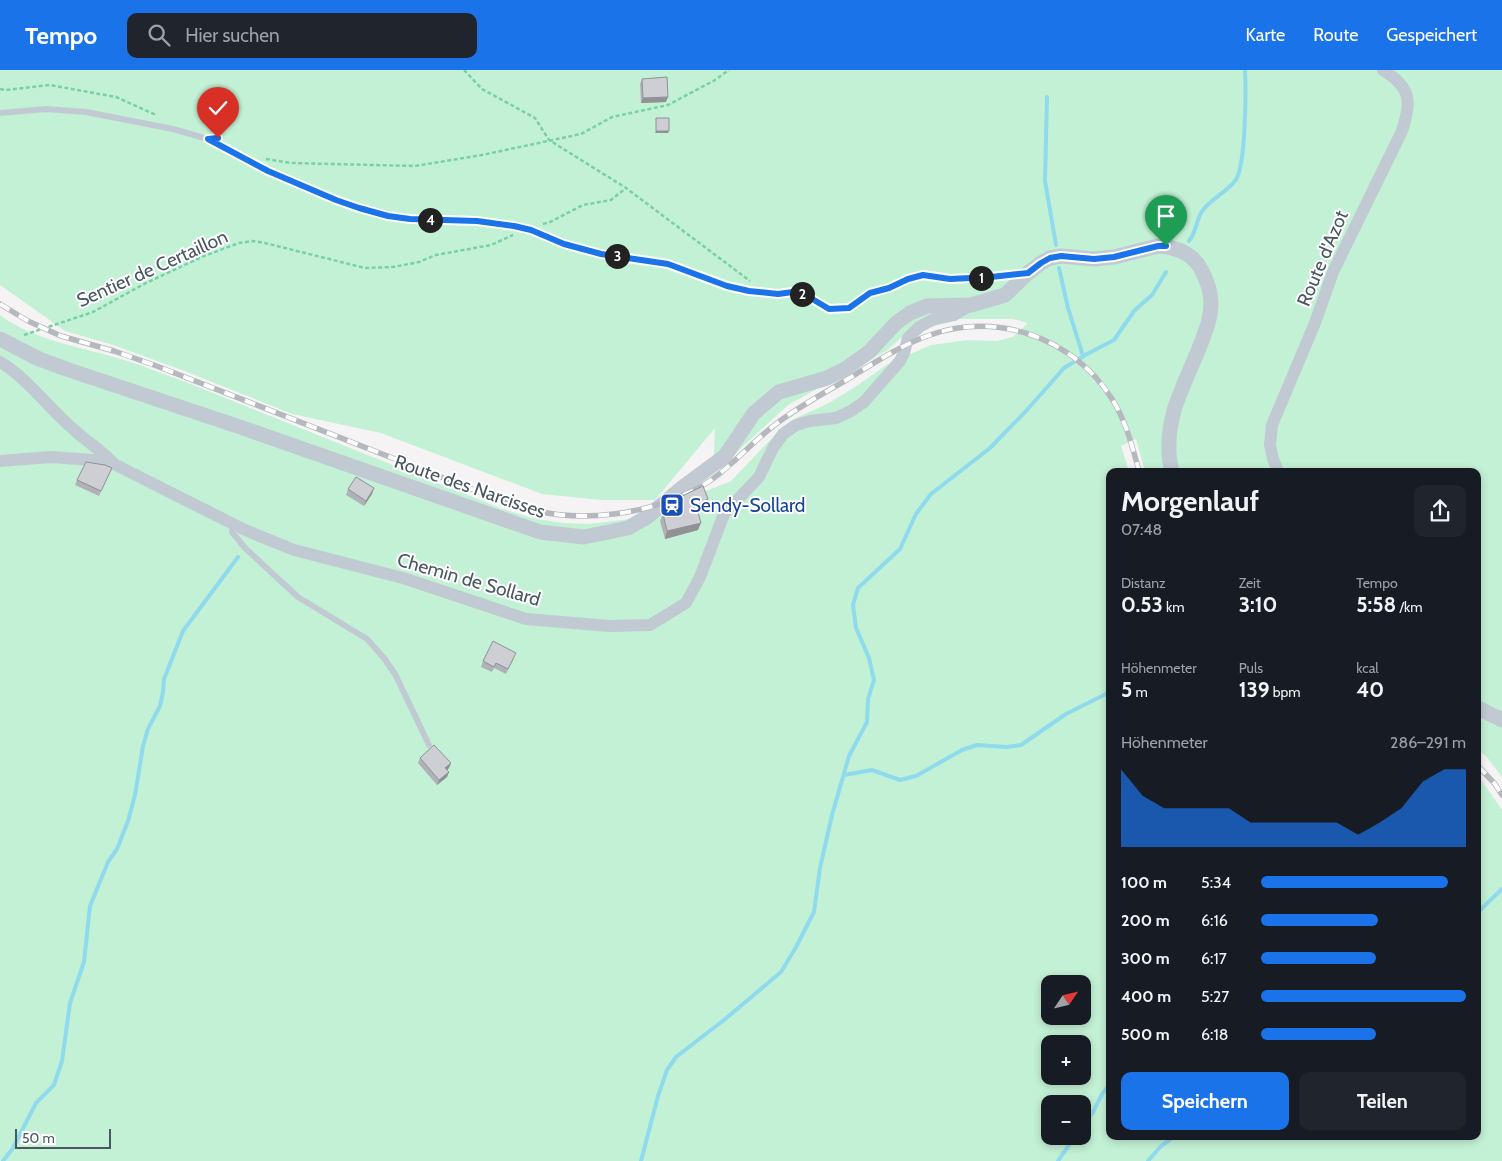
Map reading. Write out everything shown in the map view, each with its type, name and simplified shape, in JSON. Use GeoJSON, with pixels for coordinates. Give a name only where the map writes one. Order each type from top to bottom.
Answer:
{"type":"FeatureCollection","features":[{"type":"Feature","properties":{"kind":"street","name":"Route d'Azot"},"geometry":{"type":"LineString","coordinates":[[1277,468],[1270,445],[1272,424],[1315,323],[1333,272],[1402,131],[1406,118],[1407,95],[1395,78],[1382,70]]}},
{"type":"Feature","properties":{"kind":"street","name":"Route des Narcisses"},"geometry":{"type":"LineString","coordinates":[[2,340],[39,359],[72,371],[240,427],[540,532],[584,537],[628,528],[647,516],[726,456],[754,413],[779,392],[827,378],[844,369],[869,352],[896,323],[910,313],[927,306],[971,305],[1005,295],[1028,273],[1050,258],[1061,256],[1094,259],[1114,257],[1158,246],[1176,248],[1190,255],[1200,266],[1209,287],[1211,303],[1205,331],[1175,408],[1170,426],[1168,450],[1171,468]]}},
{"type":"Feature","properties":{"kind":"street","name":"Chemin de Sollard"},"geometry":{"type":"LineString","coordinates":[[0,461],[51,458],[92,460],[114,464],[235,525],[294,550],[403,578],[526,619],[609,626],[650,625],[686,603],[700,577],[724,514],[759,476],[773,448],[783,434],[796,426],[810,421],[836,418],[850,412],[864,402],[900,361],[908,338],[919,327],[934,319],[954,315],[971,305]]}},
{"type":"Feature","properties":{"kind":"street"},"geometry":{"type":"LineString","coordinates":[[0,362],[15,372],[63,421],[105,454],[114,464]]}},
{"type":"Feature","properties":{"kind":"street"},"geometry":{"type":"LineString","coordinates":[[1481,710],[1502,720]]}},
{"type":"Feature","properties":{"kind":"lane"},"geometry":{"type":"LineString","coordinates":[[0,113],[46,109],[86,112],[173,128],[208,139],[268,171],[359,208],[388,216],[410,219],[477,221],[527,228],[572,246],[601,254],[668,264],[727,286],[749,291],[804,294],[829,309],[849,308],[870,293],[923,275],[950,279],[977,279],[1028,273]]}},
{"type":"Feature","properties":{"kind":"lane"},"geometry":{"type":"LineString","coordinates":[[235,525],[232,532],[245,548],[298,597],[367,638],[395,674],[429,745]]}},
{"type":"Feature","properties":{"kind":"path"},"geometry":{"type":"LineString","coordinates":[[464,70],[482,89],[535,118],[549,140],[626,188],[765,292]]}},
{"type":"Feature","properties":{"kind":"path"},"geometry":{"type":"LineString","coordinates":[[265,158],[291,163],[415,166],[482,155],[581,134],[612,117],[668,105],[715,80],[729,70]]}},
{"type":"Feature","properties":{"kind":"path"},"geometry":{"type":"LineString","coordinates":[[0,89],[50,85],[116,97],[158,116]]}},
{"type":"Feature","properties":{"kind":"path","name":"Sentier de Certaillon"},"geometry":{"type":"LineString","coordinates":[[2,340],[93,312],[144,284],[204,256],[239,243],[253,241],[264,243],[365,268],[393,267],[419,262],[436,255],[491,245],[527,228],[550,222],[583,205],[612,200],[626,188]]}},
{"type":"Feature","properties":{"kind":"green space"},"geometry":{"type":"Polygon","coordinates":[[[0,70],[1502,70],[1502,777],[1481,752],[1481,468],[1144,468],[1136,439],[1121,446],[1128,468],[1106,468],[1106,1140],[1481,1140],[1481,780],[1502,810],[1502,1161],[0,1161],[0,315],[13,324],[43,337],[131,362],[178,379],[500,508],[532,518],[562,523],[589,524],[630,519],[667,507],[731,481],[776,434],[796,418],[829,403],[888,364],[931,345],[968,340],[997,341],[1013,337],[1028,323],[1013,319],[959,319],[901,338],[886,351],[788,405],[713,474],[715,428],[655,500],[601,500],[542,494],[381,433],[292,414],[113,345],[65,331],[0,285],[0,70]]]}},
{"type":"Feature","properties":{"kind":"building"},"geometry":{"type":"Polygon","coordinates":[[[667,77],[668,97],[643,98],[642,79],[667,77]]]}},
{"type":"Feature","properties":{"kind":"building"},"geometry":{"type":"Polygon","coordinates":[[[656,118],[669,118],[669,131],[656,131],[656,118]]]}},
{"type":"Feature","properties":{"kind":"building"},"geometry":{"type":"Polygon","coordinates":[[[86,462],[112,468],[101,491],[77,480],[86,462]]]}},
{"type":"Feature","properties":{"kind":"building"},"geometry":{"type":"Polygon","coordinates":[[[356,477],[374,488],[366,501],[348,489],[356,477]]]}},
{"type":"Feature","properties":{"kind":"building"},"geometry":{"type":"Polygon","coordinates":[[[703,486],[708,499],[696,505],[701,523],[667,531],[663,514],[668,512],[666,508],[682,502],[680,497],[703,486]]]}},
{"type":"Feature","properties":{"kind":"building"},"geometry":{"type":"Polygon","coordinates":[[[493,641],[516,653],[508,669],[496,663],[494,667],[483,661],[493,641]]]}},
{"type":"Feature","properties":{"kind":"building"},"geometry":{"type":"Polygon","coordinates":[[[434,745],[451,763],[445,768],[449,772],[439,780],[420,758],[434,745]]]}},
{"type":"Feature","properties":{"kind":"waterway"},"geometry":{"type":"LineString","coordinates":[[1189,241],[1204,208],[1231,185],[1239,173],[1244,128],[1245,70]]}},
{"type":"Feature","properties":{"kind":"waterway"},"geometry":{"type":"LineString","coordinates":[[1047,97],[1045,181],[1056,245]]}},
{"type":"Feature","properties":{"kind":"waterway"},"geometry":{"type":"LineString","coordinates":[[1059,268],[1068,308],[1083,356]]}},
{"type":"Feature","properties":{"kind":"waterway"},"geometry":{"type":"LineString","coordinates":[[641,1161],[658,1096],[667,1070],[676,1057],[781,972],[814,912],[820,868],[832,815],[849,756],[867,722],[868,699],[874,680],[869,658],[856,628],[853,605],[858,588],[900,549],[916,514],[931,494],[990,448],[1064,368],[1114,340],[1134,311],[1152,295],[1166,272]]}},
{"type":"Feature","properties":{"kind":"waterway"},"geometry":{"type":"LineString","coordinates":[[3,1161],[13,1148],[36,1103],[54,1085],[62,1061],[70,1003],[84,962],[90,906],[108,862],[117,849],[128,821],[135,795],[143,746],[148,729],[160,706],[164,679],[183,631],[238,557]]}},
{"type":"Feature","properties":{"kind":"waterway"},"geometry":{"type":"LineString","coordinates":[[844,775],[872,770],[900,780],[916,776],[962,750],[977,745],[1006,747],[1021,745],[1066,714],[1106,694]]}},
{"type":"Feature","properties":{"kind":"waterway"},"geometry":{"type":"LineString","coordinates":[[1481,909],[1502,889]]}},
{"type":"Feature","properties":{"kind":"waterway"},"geometry":{"type":"LineString","coordinates":[[1091,1115],[1106,1089]]}},
{"type":"Feature","properties":{"kind":"waterway"},"geometry":{"type":"LineString","coordinates":[[1148,1161],[1161,1146],[1169,1140]]}},
{"type":"Feature","properties":{"kind":"waterway"},"geometry":{"type":"LineString","coordinates":[[1058,1161],[1069,1145]]}},
{"type":"Feature","properties":{"kind":"railway"},"geometry":{"type":"LineString","coordinates":[[0,304],[28,321],[61,336],[154,365],[500,500],[532,510],[555,514],[594,516],[634,511],[688,493],[724,470],[765,433],[811,400],[909,344],[930,335],[955,328],[981,326],[1007,329],[1032,335],[1055,346],[1077,360],[1096,378],[1117,407],[1128,434],[1138,468]]}},
{"type":"Feature","properties":{"kind":"railway"},"geometry":{"type":"LineString","coordinates":[[1481,769],[1495,784],[1502,795]]}},
{"type":"Feature","properties":{"kind":"place","name":"Sendy-Sollard"},"geometry":{"type":"Point","coordinates":[672,505]}},
{"type":"Feature","properties":{"kind":"route"},"geometry":{"type":"LineString","coordinates":[[218,138],[208,139],[268,171],[359,208],[388,216],[410,219],[477,221],[514,226],[531,230],[564,244],[601,254],[668,264],[727,286],[749,291],[804,294],[829,309],[849,308],[870,293],[923,275],[950,279],[977,279],[1028,273],[1050,258],[1061,256],[1094,259],[1114,257],[1158,246],[1166,246]]}}]}
